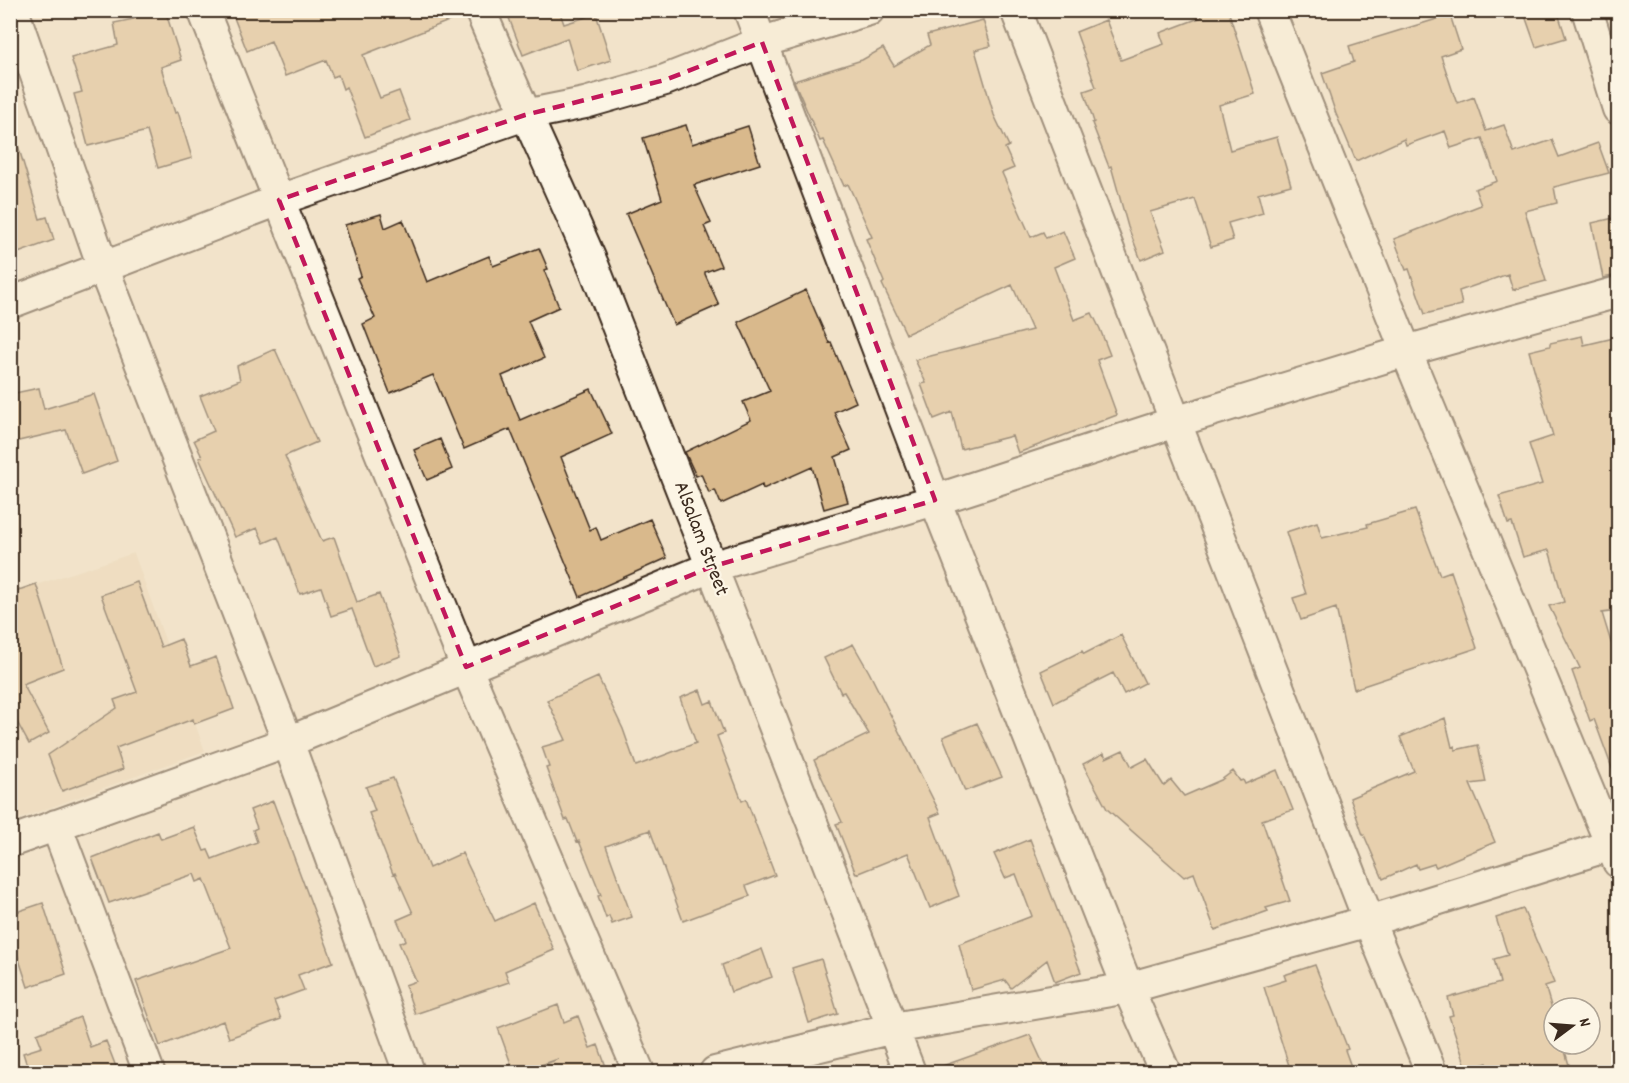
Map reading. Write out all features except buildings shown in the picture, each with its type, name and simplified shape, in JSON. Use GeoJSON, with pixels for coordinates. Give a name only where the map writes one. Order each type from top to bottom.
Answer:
{"type":"FeatureCollection","features":[{"type":"Feature","properties":{"kind":"street"},"geometry":{"type":"LineString","coordinates":[[13,10],[103,267],[288,742],[409,1072]]}},
{"type":"Feature","properties":{"kind":"street"},"geometry":{"type":"LineString","coordinates":[[203,10],[466,667],[639,1072]]}},
{"type":"Feature","properties":{"kind":"street","name":"AlSalam Street"},"geometry":{"type":"LineString","coordinates":[[480,10],[594,267],[910,1072]]}},
{"type":"Feature","properties":{"kind":"street"},"geometry":{"type":"LineString","coordinates":[[749,10],[935,500],[1128,988],[1165,1072]]}},
{"type":"Feature","properties":{"kind":"street"},"geometry":{"type":"LineString","coordinates":[[10,303],[279,200],[525,115],[585,103],[665,80],[762,42],[869,10]]}},
{"type":"Feature","properties":{"kind":"street"},"geometry":{"type":"LineString","coordinates":[[1016,10],[1369,921],[1431,1072]]}},
{"type":"Feature","properties":{"kind":"street"},"geometry":{"type":"LineString","coordinates":[[715,1072],[893,1028],[1128,988],[1616,850],[1406,351],[1269,10]]}},
{"type":"Feature","properties":{"kind":"street"},"geometry":{"type":"LineString","coordinates":[[1587,10],[1618,108]]}},
{"type":"Feature","properties":{"kind":"street"},"geometry":{"type":"LineString","coordinates":[[10,842],[288,742],[711,567],[935,500],[1175,422],[1406,351],[1618,292]]}},
{"type":"Feature","properties":{"kind":"street"},"geometry":{"type":"LineString","coordinates":[[56,825],[150,1072]]}},
{"type":"Feature","properties":{"kind":"highlighted area"},"geometry":{"type":"Polygon","coordinates":[[[762,42],[935,500],[711,567],[466,667],[279,200],[525,115],[665,80],[762,42]]]}},
{"type":"Feature","properties":{"kind":"shaded area"},"geometry":{"type":"Polygon","coordinates":[[[134,553],[205,751],[11,822],[11,593],[134,553]]]}}]}
